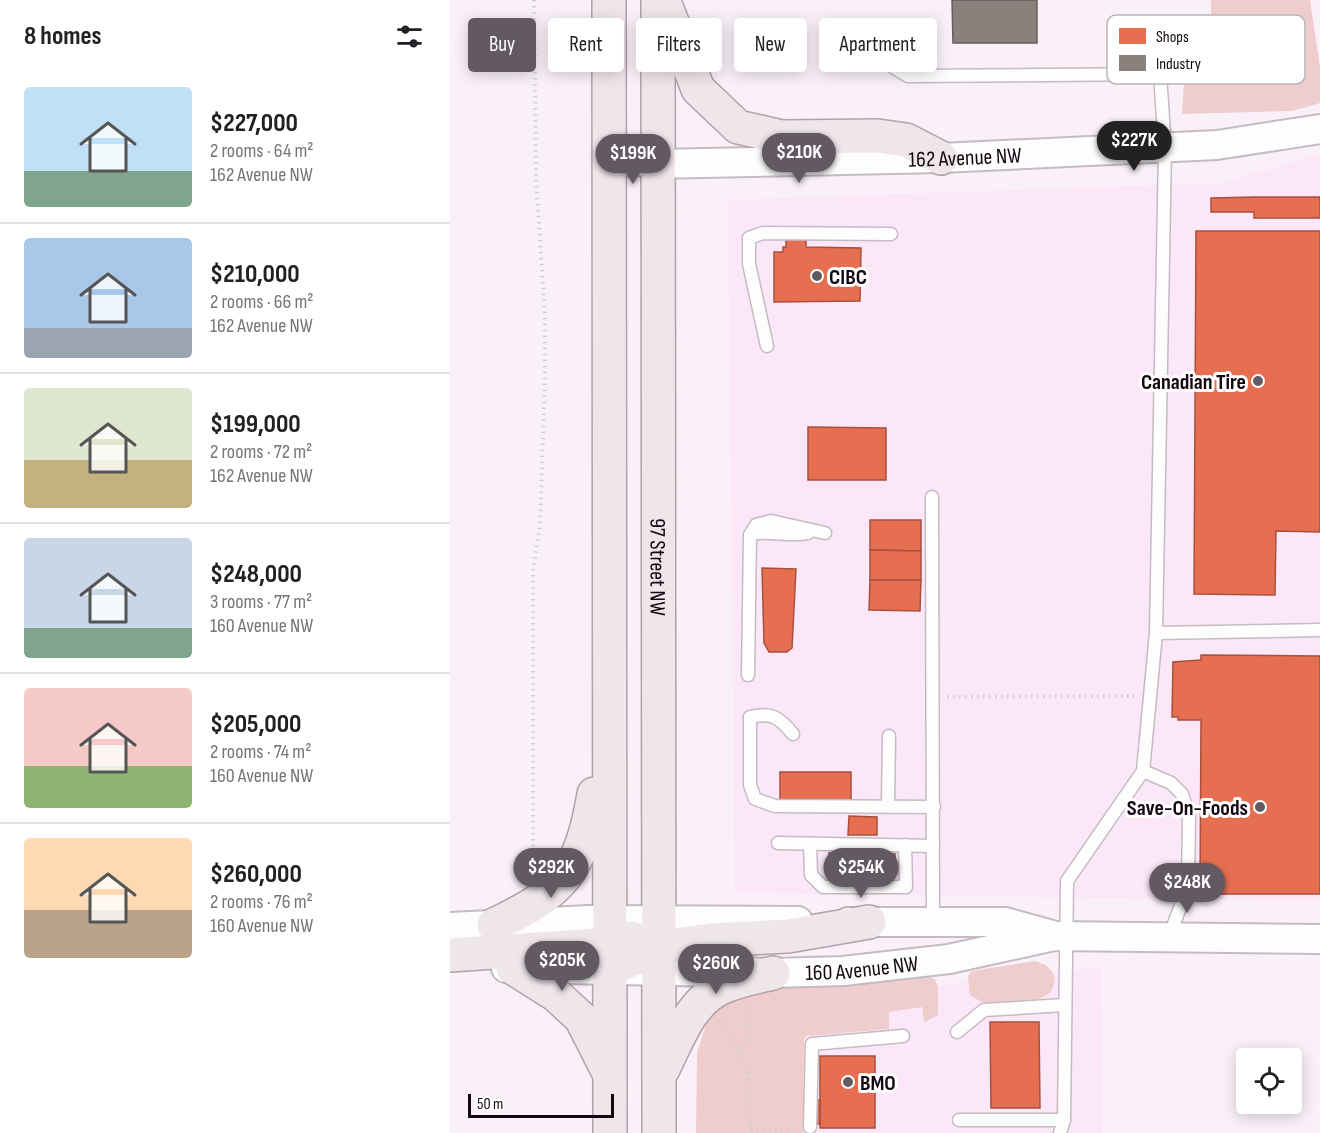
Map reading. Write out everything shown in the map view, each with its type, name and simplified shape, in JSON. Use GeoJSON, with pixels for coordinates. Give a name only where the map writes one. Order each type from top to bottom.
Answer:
{"type":"FeatureCollection","features":[{"type":"Feature","properties":{"kind":"main road"},"geometry":{"type":"LineString","coordinates":[[609,0],[610,1133]]}},
{"type":"Feature","properties":{"kind":"main road","name":"97 Street NW"},"geometry":{"type":"LineString","coordinates":[[658,0],[656,164],[659,1133]]}},
{"type":"Feature","properties":{"kind":"main road"},"geometry":{"type":"LineString","coordinates":[[663,0],[698,89],[738,127],[782,138],[878,136],[906,140],[941,158]]}},
{"type":"Feature","properties":{"kind":"main road"},"geometry":{"type":"LineString","coordinates":[[494,925],[521,912],[549,894],[579,856],[587,835],[609,706]]}},
{"type":"Feature","properties":{"kind":"main road"},"geometry":{"type":"LineString","coordinates":[[450,955],[610,944],[652,932],[660,946],[711,940],[788,936],[869,922]]}},
{"type":"Feature","properties":{"kind":"main road"},"geometry":{"type":"LineString","coordinates":[[513,968],[556,995],[581,1018],[610,1077]]}},
{"type":"Feature","properties":{"kind":"main road"},"geometry":{"type":"LineString","coordinates":[[659,1076],[687,1021],[711,995],[721,988],[773,973]]}},
{"type":"Feature","properties":{"kind":"street","name":"162 Avenue NW"},"geometry":{"type":"LineString","coordinates":[[609,165],[941,158],[1166,148],[1217,145],[1320,129]]}},
{"type":"Feature","properties":{"kind":"street","name":"160 Avenue NW"},"geometry":{"type":"LineString","coordinates":[[869,922],[1005,922],[1060,936]]}},
{"type":"Feature","properties":{"kind":"street","name":"160 Avenue NW"},"geometry":{"type":"LineString","coordinates":[[450,927],[494,925],[610,944],[660,946],[773,973],[843,971],[949,959],[1060,936],[1320,939]]}},
{"type":"Feature","properties":{"kind":"street","name":"160 Avenue NW"},"geometry":{"type":"LineString","coordinates":[[450,965],[513,968],[610,944]]}},
{"type":"Feature","properties":{"kind":"lane"},"geometry":{"type":"LineString","coordinates":[[901,72],[908,76],[1107,74]]}},
{"type":"Feature","properties":{"kind":"lane"},"geometry":{"type":"LineString","coordinates":[[1060,1133],[1064,1120],[1065,1005],[1060,936],[1067,882],[1143,771],[1156,633],[1166,148],[1161,84]]}},
{"type":"Feature","properties":{"kind":"lane"},"geometry":{"type":"LineString","coordinates":[[767,346],[749,264],[749,238],[763,233],[891,234]]}},
{"type":"Feature","properties":{"kind":"lane"},"geometry":{"type":"LineString","coordinates":[[932,497],[933,921]]}},
{"type":"Feature","properties":{"kind":"lane"},"geometry":{"type":"LineString","coordinates":[[748,675],[750,535],[765,533],[792,536],[818,532]]}},
{"type":"Feature","properties":{"kind":"lane"},"geometry":{"type":"LineString","coordinates":[[1156,633],[1320,630]]}},
{"type":"Feature","properties":{"kind":"lane"},"geometry":{"type":"LineString","coordinates":[[793,734],[779,718],[767,713],[750,717],[750,785],[755,799],[776,806],[934,807]]}},
{"type":"Feature","properties":{"kind":"lane"},"geometry":{"type":"LineString","coordinates":[[888,806],[889,736]]}},
{"type":"Feature","properties":{"kind":"lane"},"geometry":{"type":"LineString","coordinates":[[1143,771],[1171,783],[1182,794],[1189,815],[1188,886],[1169,937]]}},
{"type":"Feature","properties":{"kind":"lane"},"geometry":{"type":"LineString","coordinates":[[778,843],[933,846]]}},
{"type":"Feature","properties":{"kind":"lane"},"geometry":{"type":"LineString","coordinates":[[810,844],[811,875],[823,887],[906,887],[905,846]]}},
{"type":"Feature","properties":{"kind":"lane"},"geometry":{"type":"LineString","coordinates":[[957,1032],[984,1010],[1065,1005]]}},
{"type":"Feature","properties":{"kind":"lane"},"geometry":{"type":"LineString","coordinates":[[808,1130],[813,1044],[903,1036]]}},
{"type":"Feature","properties":{"kind":"lane"},"geometry":{"type":"LineString","coordinates":[[959,1120],[1064,1120]]}},
{"type":"Feature","properties":{"kind":"path"},"geometry":{"type":"LineString","coordinates":[[534,0],[536,177],[545,348],[543,478],[533,569],[533,844],[541,877]]}},
{"type":"Feature","properties":{"kind":"path"},"geometry":{"type":"LineString","coordinates":[[934,697],[1150,696]]}},
{"type":"Feature","properties":{"kind":"path"},"geometry":{"type":"LineString","coordinates":[[741,1054],[749,1036],[749,1002]]}},
{"type":"Feature","properties":{"kind":"path"},"geometry":{"type":"LineString","coordinates":[[723,1018],[741,1054],[750,1084],[751,1132],[808,1130]]}},
{"type":"Feature","properties":{"kind":"shaded area"},"geometry":{"type":"Polygon","coordinates":[[[1211,0],[1310,0],[1320,68],[1320,103],[1292,111],[1182,114],[1184,84],[1305,84],[1305,15],[1211,15],[1211,0]]]}},
{"type":"Feature","properties":{"kind":"shaded area"},"geometry":{"type":"Polygon","coordinates":[[[1320,154],[1320,901],[735,893],[728,200],[1221,183],[1320,154]]]}},
{"type":"Feature","properties":{"kind":"shaded area"},"geometry":{"type":"Polygon","coordinates":[[[1035,961],[1046,965],[1053,973],[1055,982],[1050,993],[1039,999],[983,1003],[970,995],[968,976],[972,971],[1035,961]]]}},
{"type":"Feature","properties":{"kind":"shaded area"},"geometry":{"type":"Polygon","coordinates":[[[1101,967],[1103,1133],[788,1133],[788,1002],[1101,967]]]}},
{"type":"Feature","properties":{"kind":"shaded area"},"geometry":{"type":"Polygon","coordinates":[[[929,977],[935,979],[938,987],[938,1015],[924,1022],[922,1007],[889,1012],[889,1029],[806,1036],[804,1040],[803,1133],[696,1133],[697,1053],[711,1009],[747,990],[929,977]]]}},
{"type":"Feature","properties":{"kind":"building: Shops"},"geometry":{"type":"Polygon","coordinates":[[[1320,197],[1320,218],[1254,218],[1254,212],[1211,212],[1211,198],[1320,197]]]}},
{"type":"Feature","properties":{"kind":"building: Shops","name":"Canadian Tire"},"geometry":{"type":"Polygon","coordinates":[[[1196,231],[1320,231],[1320,532],[1276,531],[1275,595],[1194,594],[1196,231]]]}},
{"type":"Feature","properties":{"kind":"building: Shops","name":"CIBC"},"geometry":{"type":"Polygon","coordinates":[[[786,232],[806,232],[806,247],[861,248],[860,301],[774,302],[774,252],[783,252],[783,247],[786,247],[786,232]]]}},
{"type":"Feature","properties":{"kind":"building: Shops"},"geometry":{"type":"Polygon","coordinates":[[[808,427],[886,428],[886,480],[808,480],[808,427]]]}},
{"type":"Feature","properties":{"kind":"building: Shops"},"geometry":{"type":"Polygon","coordinates":[[[870,520],[921,520],[921,551],[870,550],[870,520]]]}},
{"type":"Feature","properties":{"kind":"building: Shops"},"geometry":{"type":"Polygon","coordinates":[[[870,550],[921,551],[921,580],[870,580],[870,550]]]}},
{"type":"Feature","properties":{"kind":"building: Shops"},"geometry":{"type":"Polygon","coordinates":[[[762,568],[796,569],[792,648],[787,652],[769,652],[764,643],[762,568]]]}},
{"type":"Feature","properties":{"kind":"building: Shops"},"geometry":{"type":"Polygon","coordinates":[[[870,580],[921,580],[920,611],[869,610],[870,580]]]}},
{"type":"Feature","properties":{"kind":"building: Shops","name":"Save-On-Foods"},"geometry":{"type":"Polygon","coordinates":[[[1201,655],[1320,656],[1320,894],[1200,894],[1201,720],[1178,720],[1178,717],[1172,717],[1173,662],[1201,660],[1201,655]]]}},
{"type":"Feature","properties":{"kind":"building: Shops"},"geometry":{"type":"Polygon","coordinates":[[[780,772],[851,772],[851,803],[780,803],[780,772]]]}},
{"type":"Feature","properties":{"kind":"building: Shops"},"geometry":{"type":"Polygon","coordinates":[[[849,816],[877,817],[877,835],[848,835],[849,816]]]}},
{"type":"Feature","properties":{"kind":"building: Shops"},"geometry":{"type":"Polygon","coordinates":[[[829,853],[895,854],[895,876],[829,875],[829,853]]]}},
{"type":"Feature","properties":{"kind":"building: Shops"},"geometry":{"type":"Polygon","coordinates":[[[829,856],[892,856],[892,880],[829,880],[829,856]]]}},
{"type":"Feature","properties":{"kind":"building: Shops"},"geometry":{"type":"Polygon","coordinates":[[[990,1022],[1039,1022],[1040,1108],[991,1108],[990,1022]]]}},
{"type":"Feature","properties":{"kind":"building: Shops","name":"BMO"},"geometry":{"type":"Polygon","coordinates":[[[820,1056],[875,1056],[875,1128],[820,1128],[820,1056]]]}},
{"type":"Feature","properties":{"kind":"building: Shops"},"geometry":{"type":"Polygon","coordinates":[[[804,1100],[820,1100],[820,1124],[804,1124],[804,1100]]]}},
{"type":"Feature","properties":{"kind":"building: Industry"},"geometry":{"type":"Polygon","coordinates":[[[952,0],[1037,0],[1037,43],[953,43],[952,0]]]}},
{"type":"Feature","properties":{"kind":"place","name":"CIBC"},"geometry":{"type":"Point","coordinates":[817,276]}},
{"type":"Feature","properties":{"kind":"place","name":"Canadian Tire"},"geometry":{"type":"Point","coordinates":[1258,381]}},
{"type":"Feature","properties":{"kind":"place","name":"Save-On-Foods"},"geometry":{"type":"Point","coordinates":[1260,807]}},
{"type":"Feature","properties":{"kind":"place","name":"BMO"},"geometry":{"type":"Point","coordinates":[848,1082]}}]}
